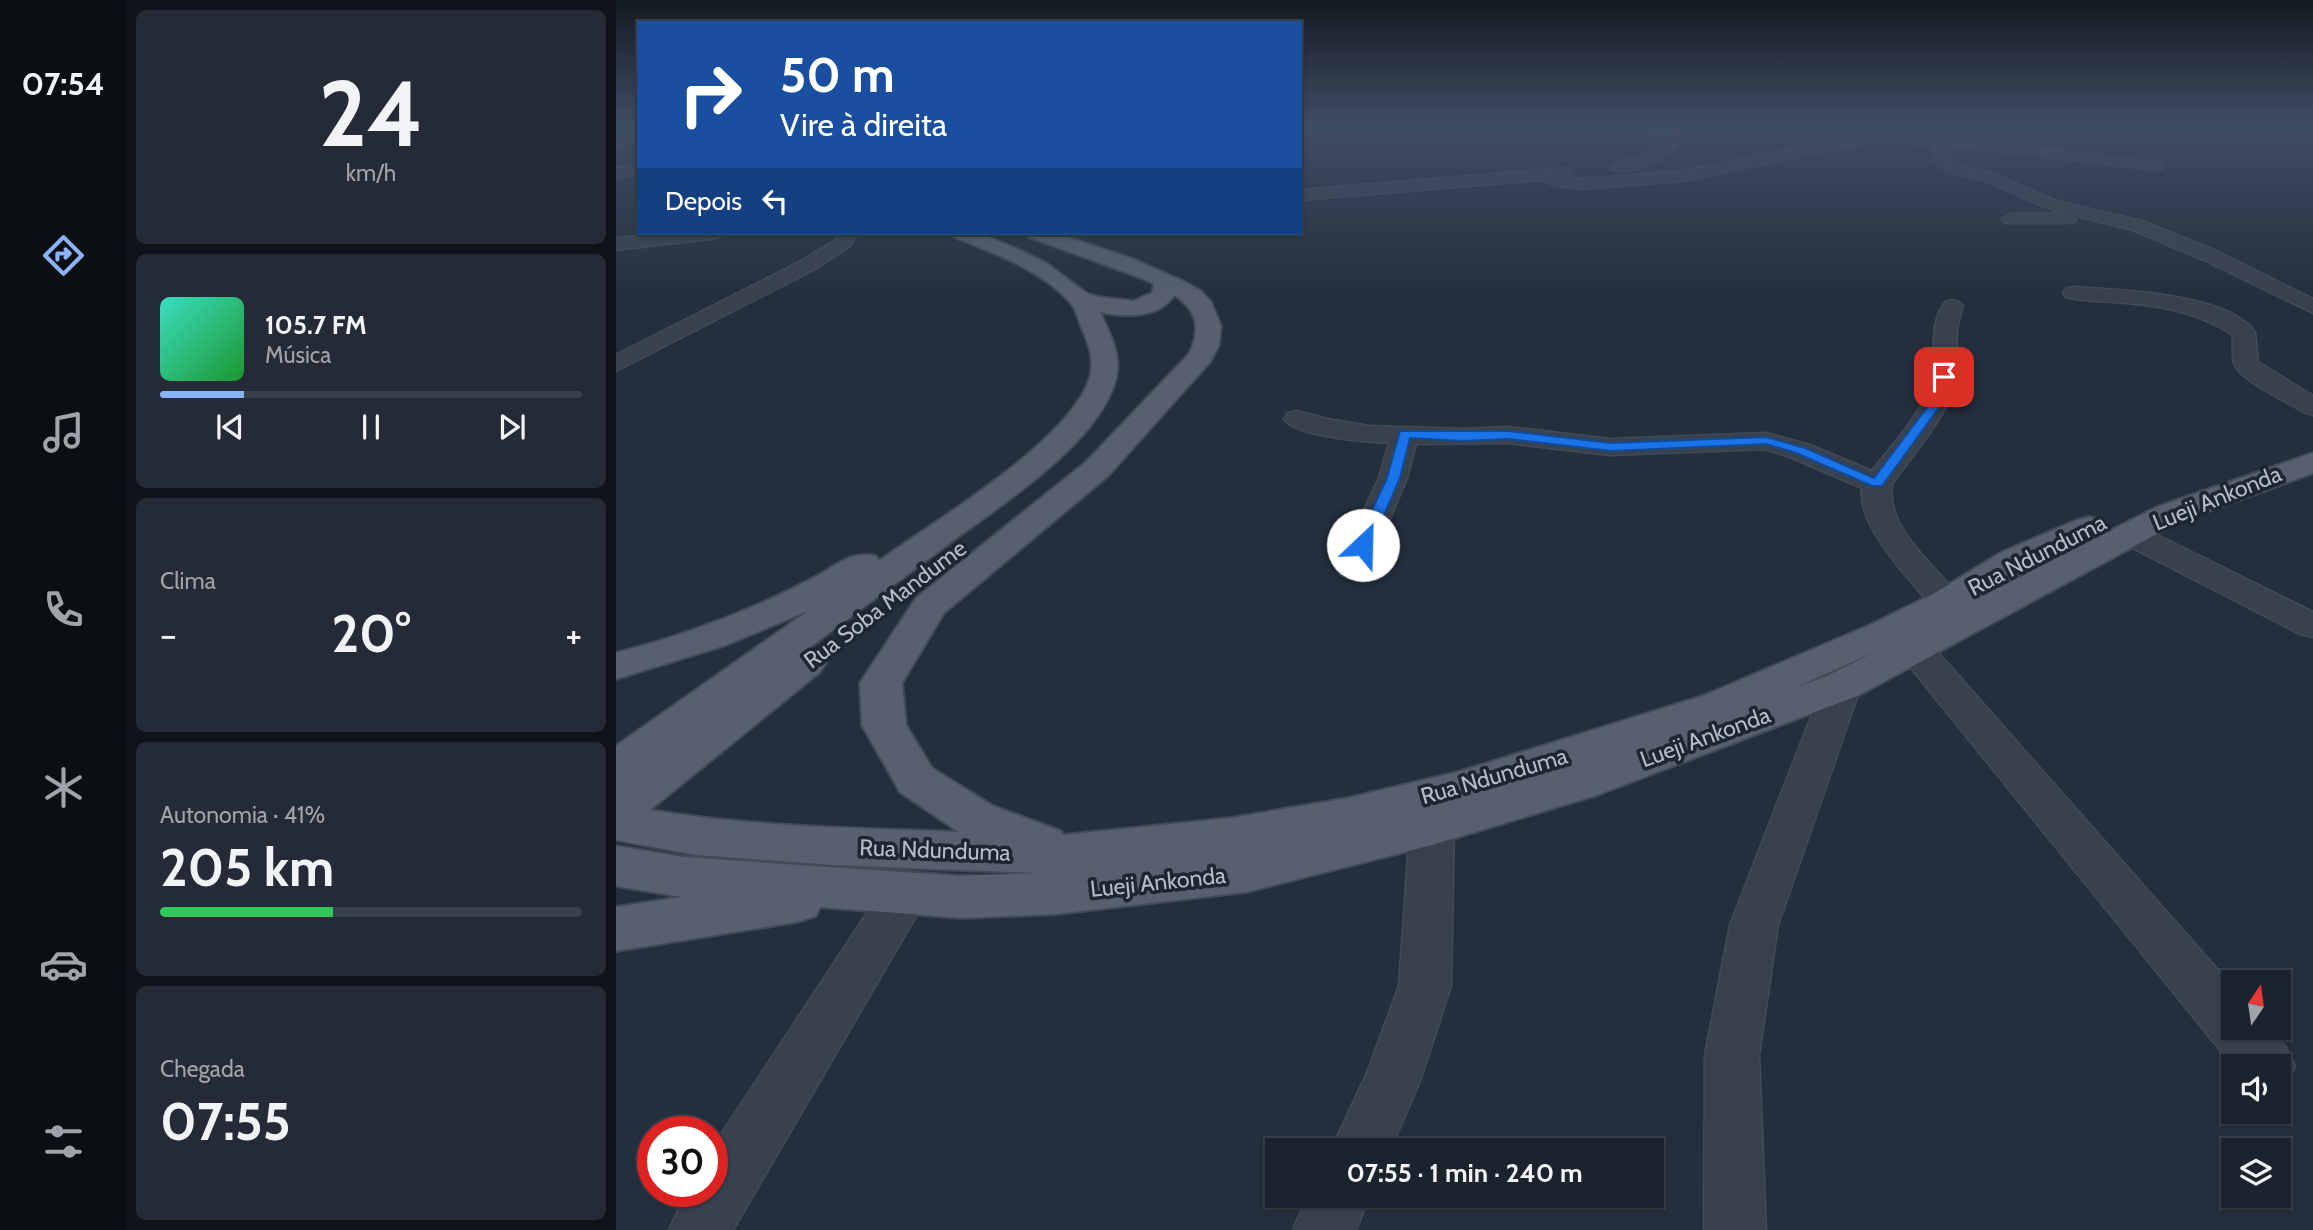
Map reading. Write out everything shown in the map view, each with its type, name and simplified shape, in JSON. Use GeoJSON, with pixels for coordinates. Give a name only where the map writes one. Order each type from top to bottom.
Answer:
{"type":"FeatureCollection","features":[{"type":"Feature","properties":{"kind":"main road"},"geometry":{"type":"LineString","coordinates":[[616,769],[1023,474],[1062,439],[1084,411],[1102,382],[1103,346],[1084,305],[1052,276],[966,235]]}},
{"type":"Feature","properties":{"kind":"main road"},"geometry":{"type":"LineString","coordinates":[[1042,235],[1113,259],[1190,293],[1203,307],[1210,337],[1201,358],[1097,469],[929,606],[881,683],[884,725],[916,780],[1064,874]]}},
{"type":"Feature","properties":{"kind":"main road"},"geometry":{"type":"LineString","coordinates":[[1084,305],[1136,307],[1162,297],[1166,288],[1164,281]]}},
{"type":"Feature","properties":{"kind":"main road"},"geometry":{"type":"LineString","coordinates":[[616,666],[722,635],[834,583],[1014,459],[1041,434],[1077,390],[1088,367],[1090,349],[1084,305]]}},
{"type":"Feature","properties":{"kind":"main road","name":"Rua Soba Mandume"},"geometry":{"type":"LineString","coordinates":[[623,832],[802,666],[1160,403]]}},
{"type":"Feature","properties":{"kind":"main road","name":"Rua Ndunduma"},"geometry":{"type":"LineString","coordinates":[[623,832],[683,877],[962,897],[1231,837],[1348,816],[1461,788],[1718,706],[1884,633],[1946,602],[2015,560],[2150,500],[2313,440]]}},
{"type":"Feature","properties":{"kind":"main road","name":"Lueji Ankonda"},"geometry":{"type":"LineString","coordinates":[[1064,874],[1246,872],[1432,827],[1580,783],[1842,686],[2071,563],[2169,514],[2313,461]]}},
{"type":"Feature","properties":{"kind":"main road","name":"Rua Ndunduma"},"geometry":{"type":"LineString","coordinates":[[623,832],[832,846],[1064,874]]}},
{"type":"Feature","properties":{"kind":"main road"},"geometry":{"type":"LineString","coordinates":[[616,929],[881,893]]}},
{"type":"Feature","properties":{"kind":"street"},"geometry":{"type":"LineString","coordinates":[[1302,195],[1465,181]]}},
{"type":"Feature","properties":{"kind":"street"},"geometry":{"type":"LineString","coordinates":[[1561,181],[1614,184],[1634,181]]}},
{"type":"Feature","properties":{"kind":"street"},"geometry":{"type":"LineString","coordinates":[[1999,181],[2048,204],[2139,226],[2211,256],[2313,307]]}},
{"type":"Feature","properties":{"kind":"street"},"geometry":{"type":"LineString","coordinates":[[2011,219],[2101,217]]}},
{"type":"Feature","properties":{"kind":"street"},"geometry":{"type":"LineString","coordinates":[[616,244],[699,235]]}},
{"type":"Feature","properties":{"kind":"street"},"geometry":{"type":"LineString","coordinates":[[616,364],[810,264],[844,242],[848,235]]}},
{"type":"Feature","properties":{"kind":"street"},"geometry":{"type":"LineString","coordinates":[[2073,293],[2170,300],[2215,314],[2244,332],[2246,364],[2260,376],[2313,407]]}},
{"type":"Feature","properties":{"kind":"street"},"geometry":{"type":"LineString","coordinates":[[1946,602],[1889,529],[1876,504],[1877,484],[1937,402],[1944,377],[1944,328],[1952,306]]}},
{"type":"Feature","properties":{"kind":"street"},"geometry":{"type":"LineString","coordinates":[[1297,419],[1346,431],[1464,437],[1508,435],[1611,447],[1766,440],[1800,451],[1877,484]]}},
{"type":"Feature","properties":{"kind":"street"},"geometry":{"type":"LineString","coordinates":[[1353,568],[1393,478],[1405,434]]}},
{"type":"Feature","properties":{"kind":"street"},"geometry":{"type":"LineString","coordinates":[[2130,534],[2313,626]]}},
{"type":"Feature","properties":{"kind":"street"},"geometry":{"type":"LineString","coordinates":[[1915,649],[2221,1011]]}},
{"type":"Feature","properties":{"kind":"street"},"geometry":{"type":"LineString","coordinates":[[1735,1230],[1732,1055],[1754,925],[1842,686]]}},
{"type":"Feature","properties":{"kind":"street"},"geometry":{"type":"LineString","coordinates":[[1366,1138],[1392,1082],[1425,986],[1432,827]]}},
{"type":"Feature","properties":{"kind":"street"},"geometry":{"type":"LineString","coordinates":[[700,1230],[881,893]]}},
{"type":"Feature","properties":{"kind":"street"},"geometry":{"type":"LineString","coordinates":[[2246,1040],[2258,1054]]}},
{"type":"Feature","properties":{"kind":"street"},"geometry":{"type":"LineString","coordinates":[[1324,1230],[1333,1208]]}},
{"type":"Feature","properties":{"kind":"route"},"geometry":{"type":"LineString","coordinates":[[1363,545],[1393,478],[1405,434],[1527,436],[1611,447],[1675,442],[1766,440],[1788,446],[1877,484],[1937,402],[1944,377]]}}]}
